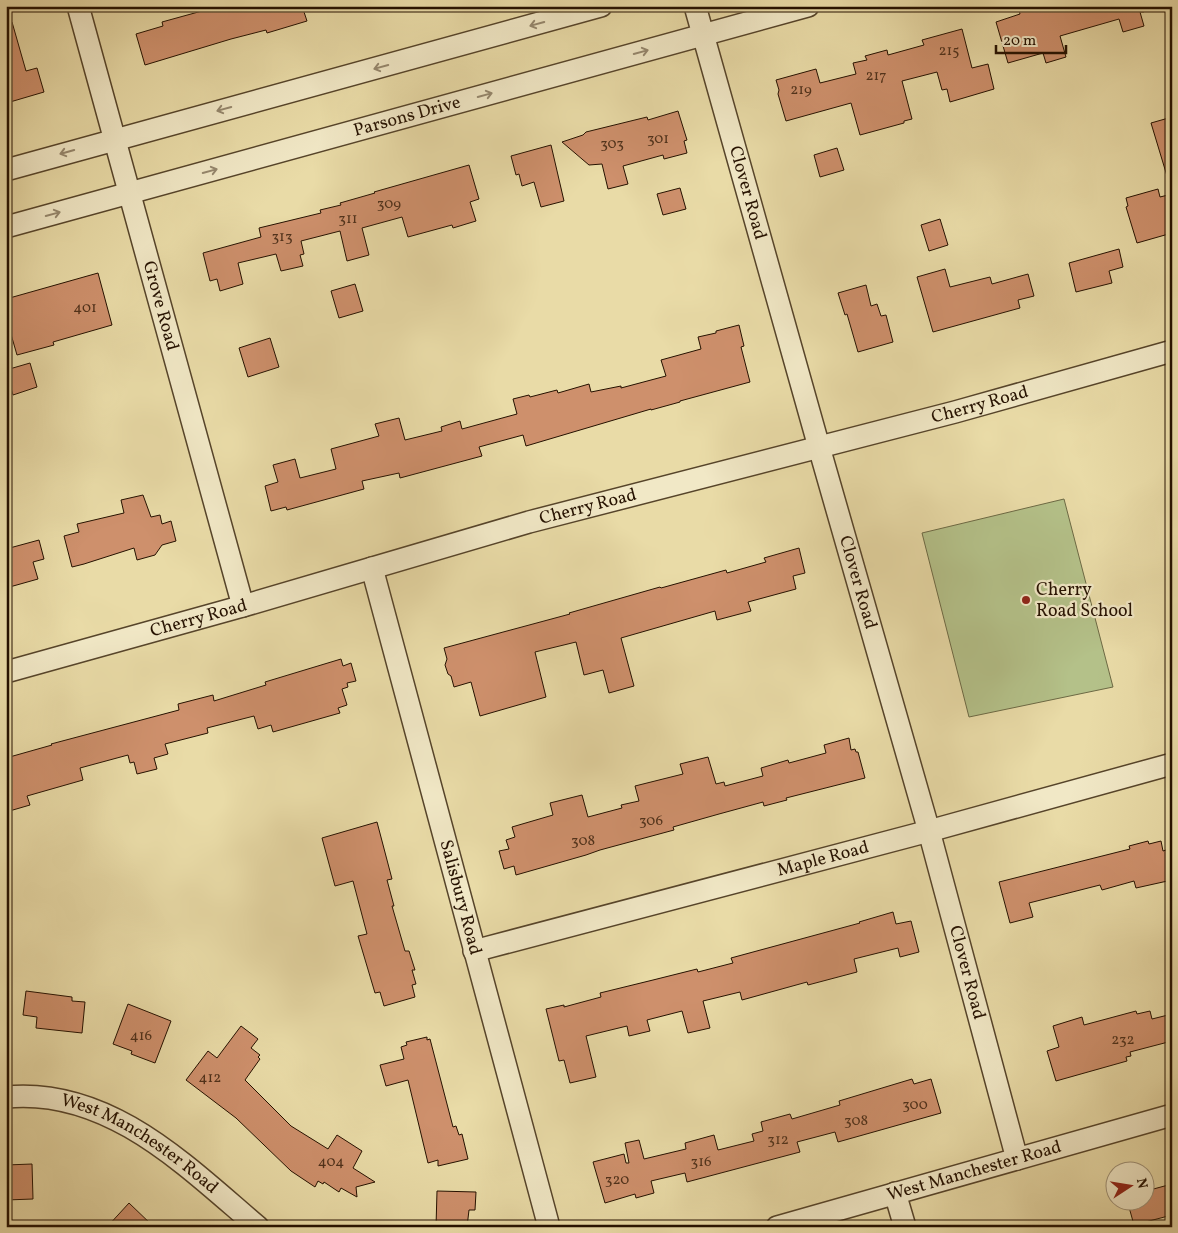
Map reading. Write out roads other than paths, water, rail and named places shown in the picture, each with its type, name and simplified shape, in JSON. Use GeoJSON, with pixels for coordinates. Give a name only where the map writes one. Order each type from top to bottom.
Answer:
{"type":"FeatureCollection","features":[{"type":"Feature","properties":{"kind":"street","name":"Grove Road"},"geometry":{"type":"LineString","coordinates":[[78,6],[243,606]]}},
{"type":"Feature","properties":{"kind":"street"},"geometry":{"type":"LineString","coordinates":[[6,170],[601,6]]}},
{"type":"Feature","properties":{"kind":"street","name":"Clover Road"},"geometry":{"type":"LineString","coordinates":[[695,6],[929,831],[1017,1159]]}},
{"type":"Feature","properties":{"kind":"street","name":"Parsons Drive"},"geometry":{"type":"LineString","coordinates":[[6,227],[808,6]]}},
{"type":"Feature","properties":{"kind":"street","name":"Cherry Road"},"geometry":{"type":"LineString","coordinates":[[6,672],[243,606],[529,522],[955,412],[1172,351]]}},
{"type":"Feature","properties":{"kind":"street","name":"Salisbury Road"},"geometry":{"type":"LineString","coordinates":[[372,568],[549,1227]]}},
{"type":"Feature","properties":{"kind":"street","name":"Maple Road"},"geometry":{"type":"LineString","coordinates":[[474,951],[929,831],[1172,764]]}},
{"type":"Feature","properties":{"kind":"street","name":"West Manchester Road"},"geometry":{"type":"LineString","coordinates":[[6,1097],[26,1095],[67,1101],[116,1118],[165,1149],[258,1227]]}},
{"type":"Feature","properties":{"kind":"street","name":"West Manchester Road"},"geometry":{"type":"LineString","coordinates":[[777,1227],[1172,1115]]}},
{"type":"Feature","properties":{"kind":"street"},"geometry":{"type":"LineString","coordinates":[[895,1193],[905,1227]]}},
{"type":"Feature","properties":{"kind":"place","name":"Cherry Road School"},"geometry":{"type":"Point","coordinates":[1026,600]}}]}
